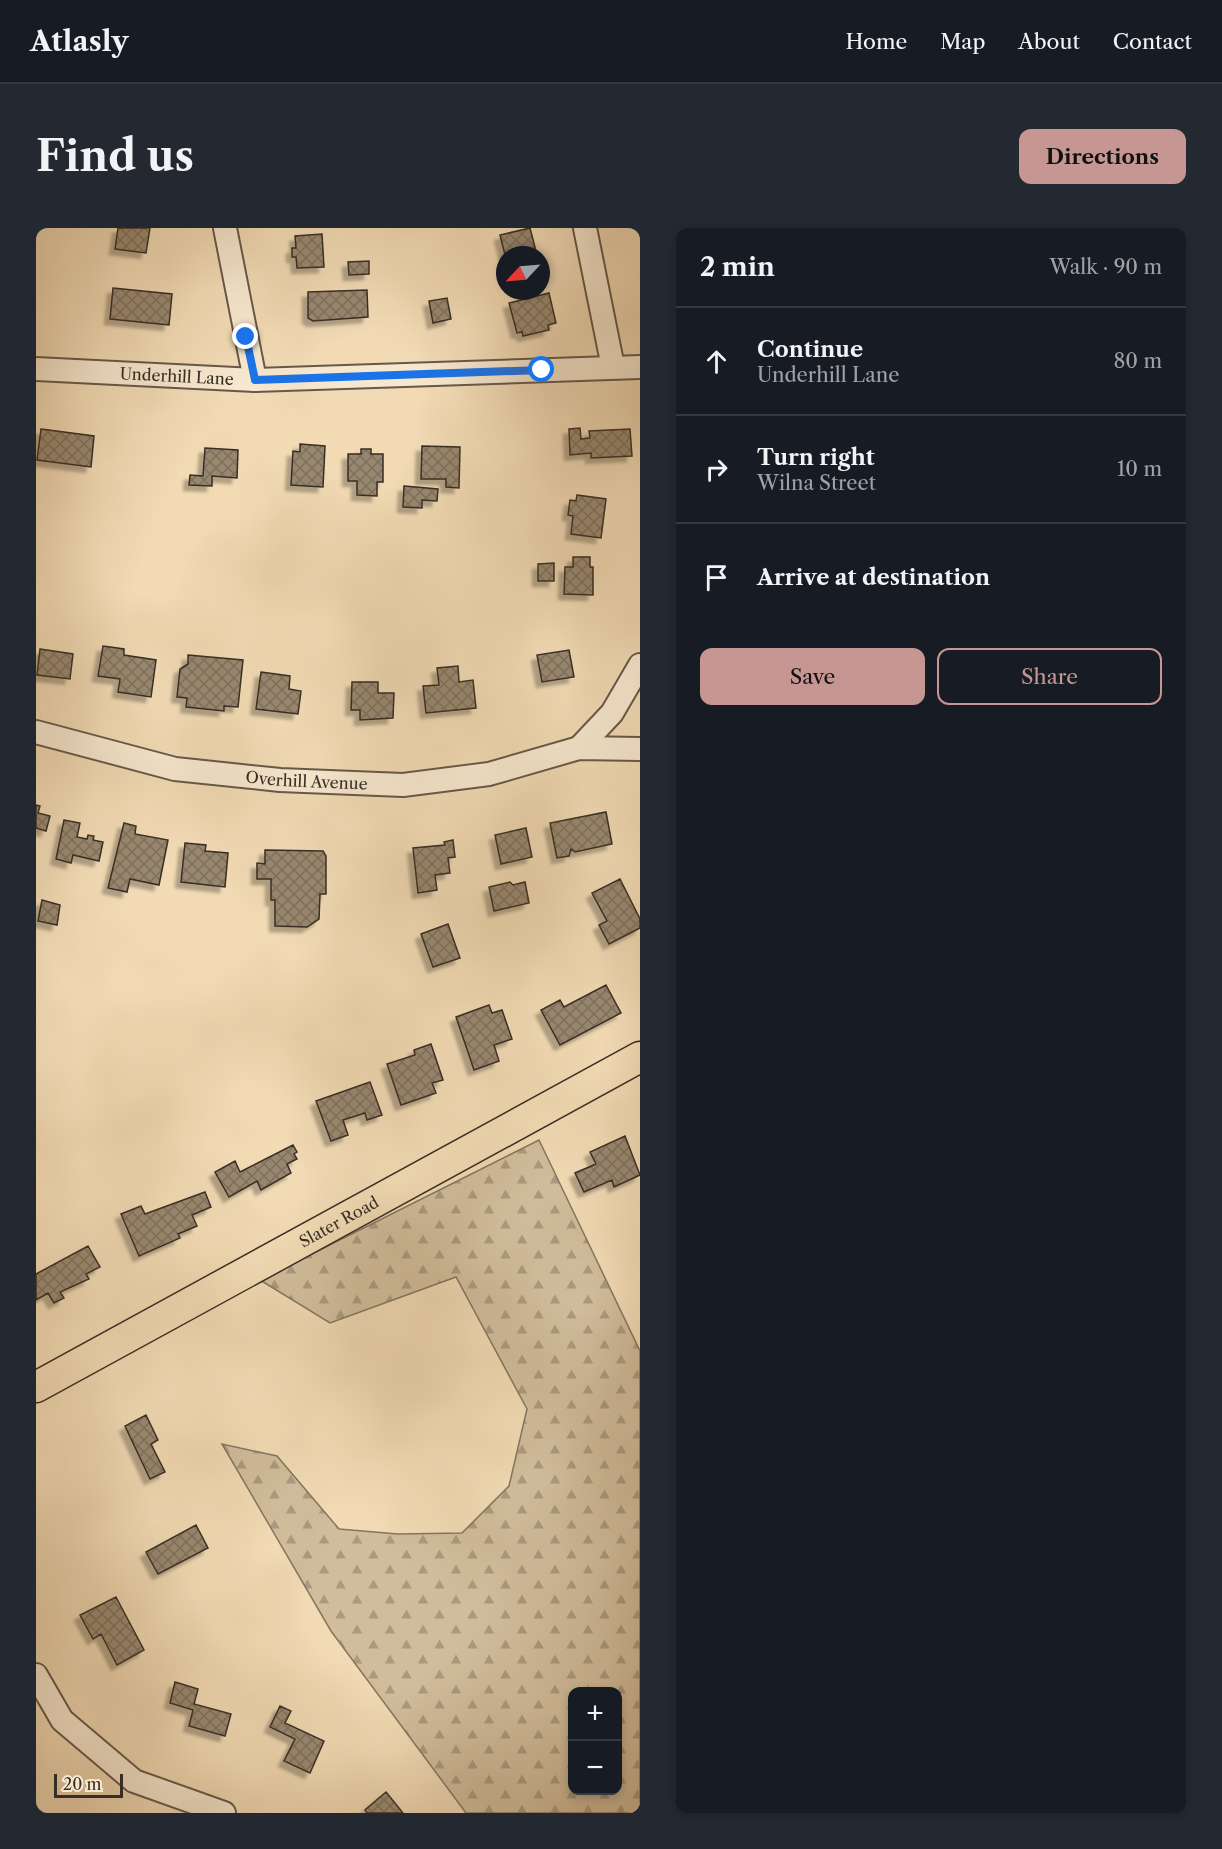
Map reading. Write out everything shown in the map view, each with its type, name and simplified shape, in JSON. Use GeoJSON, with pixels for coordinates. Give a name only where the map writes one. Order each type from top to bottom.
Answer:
{"type":"FeatureCollection","features":[{"type":"Feature","properties":{"kind":"main road","name":"Slater Road"},"geometry":{"type":"LineString","coordinates":[[37,1384],[640,1057]]}},
{"type":"Feature","properties":{"kind":"street"},"geometry":{"type":"LineString","coordinates":[[225,228],[255,380]]}},
{"type":"Feature","properties":{"kind":"street"},"geometry":{"type":"LineString","coordinates":[[585,228],[613,367]]}},
{"type":"Feature","properties":{"kind":"street","name":"Underhill Lane"},"geometry":{"type":"LineString","coordinates":[[36,369],[255,380],[640,367]]}},
{"type":"Feature","properties":{"kind":"street"},"geometry":{"type":"LineString","coordinates":[[579,748],[612,713],[640,665]]}},
{"type":"Feature","properties":{"kind":"street","name":"Overhill Avenue"},"geometry":{"type":"LineString","coordinates":[[36,732],[175,769],[280,780],[403,785],[489,774],[579,748],[640,749]]}},
{"type":"Feature","properties":{"kind":"street"},"geometry":{"type":"LineString","coordinates":[[36,1675],[62,1720],[134,1781],[224,1813]]}},
{"type":"Feature","properties":{"kind":"green space"},"geometry":{"type":"Polygon","coordinates":[[[539,1140],[640,1351],[640,1813],[466,1813],[331,1631],[222,1444],[277,1456],[339,1529],[398,1534],[462,1533],[509,1486],[527,1409],[456,1277],[330,1323],[260,1280],[539,1140]]]}},
{"type":"Feature","properties":{"kind":"building"},"geometry":{"type":"Polygon","coordinates":[[[118,228],[150,228],[146,253],[115,249],[118,228]]]}},
{"type":"Feature","properties":{"kind":"building"},"geometry":{"type":"Polygon","coordinates":[[[530,228],[535,246],[503,246],[500,235],[530,228]]]}},
{"type":"Feature","properties":{"kind":"building"},"geometry":{"type":"Polygon","coordinates":[[[322,234],[324,267],[297,268],[296,257],[292,257],[292,248],[296,248],[295,236],[322,234]]]}},
{"type":"Feature","properties":{"kind":"building"},"geometry":{"type":"Polygon","coordinates":[[[369,261],[369,274],[349,275],[348,262],[369,261]]]}},
{"type":"Feature","properties":{"kind":"building"},"geometry":{"type":"Polygon","coordinates":[[[113,288],[172,294],[169,325],[110,319],[113,288]]]}},
{"type":"Feature","properties":{"kind":"building"},"geometry":{"type":"Polygon","coordinates":[[[367,290],[368,317],[313,321],[308,318],[308,292],[367,290]]]}},
{"type":"Feature","properties":{"kind":"building"},"geometry":{"type":"Polygon","coordinates":[[[550,297],[556,323],[548,325],[549,330],[523,336],[522,332],[517,333],[509,303],[521,300],[550,300],[550,297]]]}},
{"type":"Feature","properties":{"kind":"building"},"geometry":{"type":"Polygon","coordinates":[[[447,298],[451,319],[433,323],[429,301],[447,298]]]}},
{"type":"Feature","properties":{"kind":"building"},"geometry":{"type":"Polygon","coordinates":[[[580,428],[581,439],[590,438],[589,431],[630,429],[632,456],[591,458],[591,453],[570,455],[569,429],[580,428]]]}},
{"type":"Feature","properties":{"kind":"building"},"geometry":{"type":"Polygon","coordinates":[[[41,429],[94,436],[91,467],[37,460],[41,429]]]}},
{"type":"Feature","properties":{"kind":"building"},"geometry":{"type":"Polygon","coordinates":[[[300,444],[325,446],[323,487],[291,485],[293,451],[300,452],[300,444]]]}},
{"type":"Feature","properties":{"kind":"building"},"geometry":{"type":"Polygon","coordinates":[[[422,446],[460,447],[459,488],[446,487],[446,479],[421,479],[422,446]]]}},
{"type":"Feature","properties":{"kind":"building"},"geometry":{"type":"Polygon","coordinates":[[[205,448],[238,450],[237,478],[212,476],[212,486],[189,485],[190,475],[203,476],[205,448]]]}},
{"type":"Feature","properties":{"kind":"building"},"geometry":{"type":"Polygon","coordinates":[[[361,449],[371,449],[371,454],[383,454],[383,482],[377,482],[377,496],[357,495],[357,481],[348,481],[348,454],[361,454],[361,449]]]}},
{"type":"Feature","properties":{"kind":"building"},"geometry":{"type":"Polygon","coordinates":[[[404,486],[438,489],[437,501],[422,500],[422,508],[403,507],[404,486]]]}},
{"type":"Feature","properties":{"kind":"building"},"geometry":{"type":"Polygon","coordinates":[[[577,495],[606,499],[601,538],[571,534],[573,516],[568,515],[570,500],[576,501],[577,495]]]}},
{"type":"Feature","properties":{"kind":"building"},"geometry":{"type":"Polygon","coordinates":[[[573,557],[590,557],[590,567],[593,567],[593,595],[564,594],[565,567],[573,567],[573,557]]]}},
{"type":"Feature","properties":{"kind":"building"},"geometry":{"type":"Polygon","coordinates":[[[554,563],[554,581],[538,581],[538,564],[554,563]]]}},
{"type":"Feature","properties":{"kind":"building"},"geometry":{"type":"Polygon","coordinates":[[[103,646],[124,649],[124,655],[156,660],[151,697],[118,692],[120,679],[98,676],[103,646]]]}},
{"type":"Feature","properties":{"kind":"building"},"geometry":{"type":"Polygon","coordinates":[[[40,649],[73,654],[70,679],[37,675],[40,649]]]}},
{"type":"Feature","properties":{"kind":"building"},"geometry":{"type":"Polygon","coordinates":[[[569,650],[574,677],[542,682],[537,655],[569,650]]]}},
{"type":"Feature","properties":{"kind":"building"},"geometry":{"type":"Polygon","coordinates":[[[188,655],[243,660],[238,707],[224,706],[224,711],[186,707],[187,698],[177,697],[180,669],[188,664],[188,655]]]}},
{"type":"Feature","properties":{"kind":"building"},"geometry":{"type":"Polygon","coordinates":[[[458,666],[459,682],[473,680],[476,708],[426,713],[423,686],[439,685],[437,668],[458,666]]]}},
{"type":"Feature","properties":{"kind":"building"},"geometry":{"type":"Polygon","coordinates":[[[261,672],[290,676],[289,689],[301,691],[298,714],[256,709],[261,672]]]}},
{"type":"Feature","properties":{"kind":"building"},"geometry":{"type":"Polygon","coordinates":[[[352,682],[378,682],[378,693],[394,693],[393,718],[360,720],[360,710],[351,710],[352,682]]]}},
{"type":"Feature","properties":{"kind":"building"},"geometry":{"type":"Polygon","coordinates":[[[36,805],[40,806],[38,813],[50,816],[46,831],[36,828],[36,805]]]}},
{"type":"Feature","properties":{"kind":"building"},"geometry":{"type":"Polygon","coordinates":[[[606,812],[612,844],[575,852],[571,849],[569,856],[557,858],[550,823],[606,812]]]}},
{"type":"Feature","properties":{"kind":"building"},"geometry":{"type":"Polygon","coordinates":[[[64,820],[80,823],[77,837],[87,839],[88,835],[94,836],[93,840],[103,842],[99,861],[73,855],[71,863],[56,859],[64,820]]]}},
{"type":"Feature","properties":{"kind":"building"},"geometry":{"type":"Polygon","coordinates":[[[124,823],[136,826],[135,834],[168,840],[159,885],[130,879],[127,892],[108,888],[124,823]]]}},
{"type":"Feature","properties":{"kind":"building"},"geometry":{"type":"Polygon","coordinates":[[[526,828],[532,857],[501,864],[495,835],[526,828]]]}},
{"type":"Feature","properties":{"kind":"building"},"geometry":{"type":"Polygon","coordinates":[[[453,840],[455,857],[448,858],[450,873],[435,875],[437,890],[418,893],[413,848],[445,845],[444,842],[453,840]]]}},
{"type":"Feature","properties":{"kind":"building"},"geometry":{"type":"Polygon","coordinates":[[[185,843],[206,845],[205,851],[228,853],[225,887],[181,882],[185,843]]]}},
{"type":"Feature","properties":{"kind":"building"},"geometry":{"type":"Polygon","coordinates":[[[265,850],[323,851],[326,856],[326,894],[320,894],[319,919],[307,927],[275,926],[275,900],[271,900],[271,879],[257,879],[257,863],[265,864],[265,850]]]}},
{"type":"Feature","properties":{"kind":"building"},"geometry":{"type":"Polygon","coordinates":[[[620,879],[640,919],[640,928],[609,944],[599,925],[607,921],[592,893],[620,879]]]}},
{"type":"Feature","properties":{"kind":"building"},"geometry":{"type":"Polygon","coordinates":[[[510,882],[513,885],[525,882],[529,903],[494,911],[489,887],[510,882]]]}},
{"type":"Feature","properties":{"kind":"building"},"geometry":{"type":"Polygon","coordinates":[[[42,900],[60,905],[57,925],[38,921],[42,900]]]}},
{"type":"Feature","properties":{"kind":"building"},"geometry":{"type":"Polygon","coordinates":[[[448,924],[460,958],[433,967],[421,934],[448,924]]]}},
{"type":"Feature","properties":{"kind":"building"},"geometry":{"type":"Polygon","coordinates":[[[606,985],[621,1013],[560,1045],[541,1010],[560,1000],[564,1007],[606,985]]]}},
{"type":"Feature","properties":{"kind":"building"},"geometry":{"type":"Polygon","coordinates":[[[489,1005],[492,1013],[502,1010],[512,1039],[494,1045],[499,1061],[474,1070],[456,1017],[489,1005]]]}},
{"type":"Feature","properties":{"kind":"building"},"geometry":{"type":"Polygon","coordinates":[[[431,1044],[443,1080],[432,1083],[436,1093],[401,1105],[387,1064],[415,1055],[414,1050],[431,1044]]]}},
{"type":"Feature","properties":{"kind":"building"},"geometry":{"type":"Polygon","coordinates":[[[370,1082],[382,1115],[367,1120],[365,1113],[343,1120],[348,1135],[331,1141],[316,1101],[370,1082]]]}},
{"type":"Feature","properties":{"kind":"building"},"geometry":{"type":"Polygon","coordinates":[[[625,1136],[640,1175],[614,1187],[612,1180],[584,1192],[575,1173],[596,1164],[590,1152],[625,1136]]]}},
{"type":"Feature","properties":{"kind":"building"},"geometry":{"type":"Polygon","coordinates":[[[293,1145],[297,1152],[294,1154],[297,1159],[287,1164],[291,1173],[261,1190],[257,1181],[229,1197],[215,1172],[235,1161],[240,1172],[293,1145]]]}},
{"type":"Feature","properties":{"kind":"building"},"geometry":{"type":"Polygon","coordinates":[[[205,1192],[211,1207],[192,1215],[197,1226],[178,1234],[180,1238],[139,1256],[121,1214],[141,1206],[145,1214],[205,1192]]]}},
{"type":"Feature","properties":{"kind":"building"},"geometry":{"type":"Polygon","coordinates":[[[88,1246],[100,1267],[86,1274],[89,1279],[60,1292],[64,1298],[54,1303],[48,1293],[36,1300],[36,1274],[88,1246]]]}},
{"type":"Feature","properties":{"kind":"building"},"geometry":{"type":"Polygon","coordinates":[[[146,1415],[158,1440],[151,1444],[165,1472],[150,1479],[125,1426],[146,1415]]]}},
{"type":"Feature","properties":{"kind":"building"},"geometry":{"type":"Polygon","coordinates":[[[196,1525],[208,1548],[158,1574],[146,1552],[196,1525]]]}},
{"type":"Feature","properties":{"kind":"building"},"geometry":{"type":"Polygon","coordinates":[[[116,1597],[144,1650],[117,1665],[101,1634],[93,1639],[80,1615],[116,1597]]]}},
{"type":"Feature","properties":{"kind":"building"},"geometry":{"type":"Polygon","coordinates":[[[175,1682],[198,1689],[194,1704],[231,1714],[225,1736],[189,1726],[193,1710],[170,1703],[175,1682]]]}},
{"type":"Feature","properties":{"kind":"building"},"geometry":{"type":"Polygon","coordinates":[[[280,1706],[291,1711],[285,1723],[324,1741],[310,1773],[284,1761],[295,1739],[270,1727],[280,1706]]]}},
{"type":"Feature","properties":{"kind":"building"},"geometry":{"type":"Polygon","coordinates":[[[386,1792],[403,1813],[367,1813],[365,1810],[386,1792]]]}},
{"type":"Feature","properties":{"kind":"route"},"geometry":{"type":"LineString","coordinates":[[246,337],[255,380],[542,370]]}}]}
